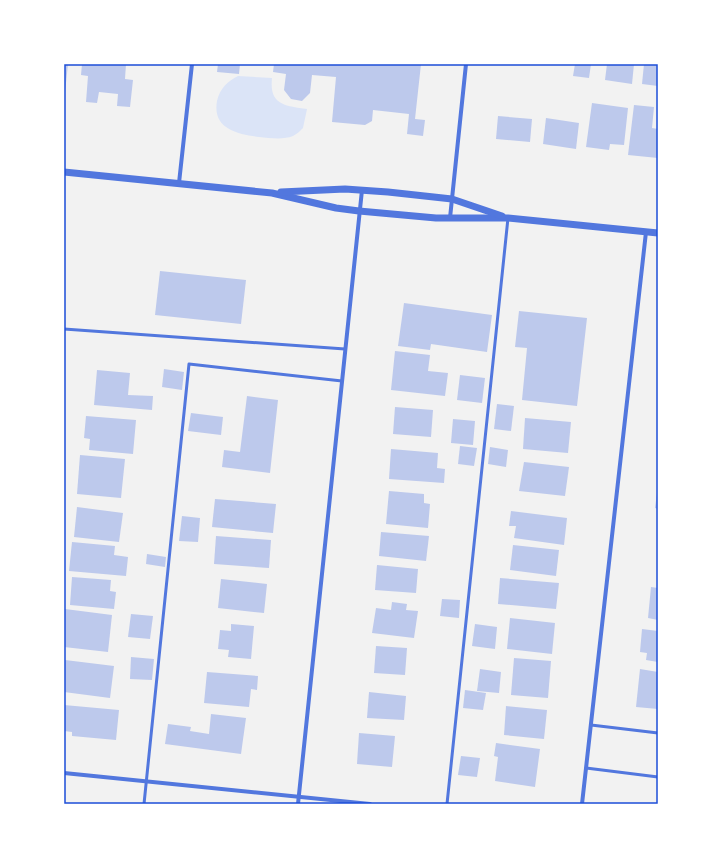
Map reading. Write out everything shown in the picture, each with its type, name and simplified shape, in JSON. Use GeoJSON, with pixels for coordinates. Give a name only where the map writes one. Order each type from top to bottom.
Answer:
{"type":"FeatureCollection","features":[{"type":"Feature","properties":{"kind":"street"},"geometry":{"type":"LineString","coordinates":[[179,183],[192,64]]}},
{"type":"Feature","properties":{"kind":"street"},"geometry":{"type":"LineString","coordinates":[[450,218],[466,64]]}},
{"type":"Feature","properties":{"kind":"street"},"geometry":{"type":"LineString","coordinates":[[64,172],[272,193],[336,208],[359,211],[436,218],[508,218],[658,233]]}},
{"type":"Feature","properties":{"kind":"street"},"geometry":{"type":"LineString","coordinates":[[272,193],[346,189],[452,199],[508,218]]}},
{"type":"Feature","properties":{"kind":"street"},"geometry":{"type":"LineString","coordinates":[[298,804],[362,190]]}},
{"type":"Feature","properties":{"kind":"street"},"geometry":{"type":"LineString","coordinates":[[582,804],[646,232]]}},
{"type":"Feature","properties":{"kind":"street"},"geometry":{"type":"LineString","coordinates":[[64,773],[370,804]]}},
{"type":"Feature","properties":{"kind":"lane"},"geometry":{"type":"LineString","coordinates":[[446,804],[508,218]]}},
{"type":"Feature","properties":{"kind":"lane"},"geometry":{"type":"LineString","coordinates":[[64,329],[345,349]]}},
{"type":"Feature","properties":{"kind":"lane"},"geometry":{"type":"LineString","coordinates":[[144,804],[189,364],[342,381]]}},
{"type":"Feature","properties":{"kind":"lane"},"geometry":{"type":"LineString","coordinates":[[591,725],[658,733]]}},
{"type":"Feature","properties":{"kind":"lane"},"geometry":{"type":"LineString","coordinates":[[586,768],[658,778]]}},
{"type":"Feature","properties":{"kind":"shaded area"},"geometry":{"type":"Polygon","coordinates":[[[238,76],[272,78],[273,94],[276,99],[285,105],[307,109],[303,128],[293,136],[285,138],[272,138],[235,132],[223,124],[218,118],[218,96],[231,80],[238,76]]]}},
{"type":"Feature","properties":{"kind":"building"},"geometry":{"type":"Polygon","coordinates":[[[64,64],[68,64],[65,92],[64,92],[64,64]]]}},
{"type":"Feature","properties":{"kind":"building"},"geometry":{"type":"Polygon","coordinates":[[[82,64],[126,64],[125,79],[133,80],[130,107],[117,106],[118,94],[99,92],[97,103],[86,102],[88,76],[81,75],[82,64]]]}},
{"type":"Feature","properties":{"kind":"building"},"geometry":{"type":"Polygon","coordinates":[[[218,64],[240,64],[239,74],[217,72],[218,64]]]}},
{"type":"Feature","properties":{"kind":"building"},"geometry":{"type":"Polygon","coordinates":[[[274,64],[421,64],[415,119],[425,120],[423,136],[407,134],[409,114],[373,110],[372,121],[365,125],[332,122],[336,77],[312,75],[310,93],[302,101],[291,99],[284,90],[286,74],[273,72],[274,64]]]}},
{"type":"Feature","properties":{"kind":"building"},"geometry":{"type":"Polygon","coordinates":[[[575,64],[591,64],[589,78],[573,76],[575,64]]]}},
{"type":"Feature","properties":{"kind":"building"},"geometry":{"type":"Polygon","coordinates":[[[607,64],[634,64],[632,84],[605,80],[607,64]]]}},
{"type":"Feature","properties":{"kind":"building"},"geometry":{"type":"Polygon","coordinates":[[[644,64],[658,64],[658,86],[642,84],[644,64]]]}},
{"type":"Feature","properties":{"kind":"building"},"geometry":{"type":"Polygon","coordinates":[[[592,103],[628,108],[624,145],[610,144],[609,150],[586,147],[592,103]]]}},
{"type":"Feature","properties":{"kind":"building"},"geometry":{"type":"Polygon","coordinates":[[[634,105],[654,107],[652,128],[658,129],[658,158],[628,155],[634,105]]]}},
{"type":"Feature","properties":{"kind":"building"},"geometry":{"type":"Polygon","coordinates":[[[498,116],[532,119],[530,142],[496,139],[498,116]]]}},
{"type":"Feature","properties":{"kind":"building"},"geometry":{"type":"Polygon","coordinates":[[[546,118],[579,123],[576,149],[543,144],[546,118]]]}},
{"type":"Feature","properties":{"kind":"building"},"geometry":{"type":"Polygon","coordinates":[[[160,271],[246,280],[241,324],[155,315],[160,271]]]}},
{"type":"Feature","properties":{"kind":"building"},"geometry":{"type":"Polygon","coordinates":[[[404,303],[492,315],[487,352],[431,344],[430,350],[398,346],[404,303]]]}},
{"type":"Feature","properties":{"kind":"building"},"geometry":{"type":"Polygon","coordinates":[[[519,311],[587,318],[577,406],[522,400],[527,348],[515,347],[519,311]]]}},
{"type":"Feature","properties":{"kind":"building"},"geometry":{"type":"Polygon","coordinates":[[[395,351],[430,355],[428,371],[448,373],[445,396],[391,390],[395,351]]]}},
{"type":"Feature","properties":{"kind":"building"},"geometry":{"type":"Polygon","coordinates":[[[164,369],[184,372],[182,390],[162,387],[164,369]]]}},
{"type":"Feature","properties":{"kind":"building"},"geometry":{"type":"Polygon","coordinates":[[[97,370],[130,373],[128,395],[153,396],[152,410],[94,405],[97,370]]]}},
{"type":"Feature","properties":{"kind":"building"},"geometry":{"type":"Polygon","coordinates":[[[460,375],[485,378],[482,403],[457,400],[460,375]]]}},
{"type":"Feature","properties":{"kind":"building"},"geometry":{"type":"Polygon","coordinates":[[[247,396],[278,400],[270,473],[222,467],[224,450],[240,452],[247,396]]]}},
{"type":"Feature","properties":{"kind":"building"},"geometry":{"type":"Polygon","coordinates":[[[497,404],[514,406],[511,431],[494,429],[497,404]]]}},
{"type":"Feature","properties":{"kind":"building"},"geometry":{"type":"Polygon","coordinates":[[[395,407],[433,410],[431,437],[393,434],[395,407]]]}},
{"type":"Feature","properties":{"kind":"building"},"geometry":{"type":"Polygon","coordinates":[[[191,413],[223,417],[221,435],[188,431],[191,413]]]}},
{"type":"Feature","properties":{"kind":"building"},"geometry":{"type":"Polygon","coordinates":[[[86,416],[136,420],[133,454],[89,450],[90,439],[84,438],[86,416]]]}},
{"type":"Feature","properties":{"kind":"building"},"geometry":{"type":"Polygon","coordinates":[[[525,418],[571,422],[568,453],[523,449],[525,418]]]}},
{"type":"Feature","properties":{"kind":"building"},"geometry":{"type":"Polygon","coordinates":[[[453,419],[475,421],[473,445],[451,443],[453,419]]]}},
{"type":"Feature","properties":{"kind":"building"},"geometry":{"type":"Polygon","coordinates":[[[460,446],[477,448],[474,466],[458,464],[460,446]]]}},
{"type":"Feature","properties":{"kind":"building"},"geometry":{"type":"Polygon","coordinates":[[[490,447],[508,450],[506,467],[488,464],[490,447]]]}},
{"type":"Feature","properties":{"kind":"building"},"geometry":{"type":"Polygon","coordinates":[[[391,449],[438,453],[437,468],[445,469],[444,483],[389,479],[391,449]]]}},
{"type":"Feature","properties":{"kind":"building"},"geometry":{"type":"Polygon","coordinates":[[[80,455],[125,459],[121,498],[77,494],[80,455]]]}},
{"type":"Feature","properties":{"kind":"building"},"geometry":{"type":"Polygon","coordinates":[[[524,462],[569,467],[565,496],[519,491],[524,462]]]}},
{"type":"Feature","properties":{"kind":"building"},"geometry":{"type":"Polygon","coordinates":[[[389,491],[424,494],[424,503],[430,504],[428,528],[386,524],[389,491]]]}},
{"type":"Feature","properties":{"kind":"building"},"geometry":{"type":"Polygon","coordinates":[[[658,493],[658,509],[655,508],[658,493]]]}},
{"type":"Feature","properties":{"kind":"building"},"geometry":{"type":"Polygon","coordinates":[[[215,499],[276,504],[273,533],[212,527],[215,499]]]}},
{"type":"Feature","properties":{"kind":"building"},"geometry":{"type":"Polygon","coordinates":[[[77,507],[123,513],[119,542],[74,537],[77,507]]]}},
{"type":"Feature","properties":{"kind":"building"},"geometry":{"type":"Polygon","coordinates":[[[511,511],[567,518],[564,545],[514,538],[516,526],[509,526],[511,511]]]}},
{"type":"Feature","properties":{"kind":"building"},"geometry":{"type":"Polygon","coordinates":[[[182,516],[200,518],[198,542],[179,541],[182,516]]]}},
{"type":"Feature","properties":{"kind":"building"},"geometry":{"type":"Polygon","coordinates":[[[381,532],[429,536],[426,561],[379,556],[381,532]]]}},
{"type":"Feature","properties":{"kind":"building"},"geometry":{"type":"Polygon","coordinates":[[[216,536],[271,540],[269,568],[214,564],[216,536]]]}},
{"type":"Feature","properties":{"kind":"building"},"geometry":{"type":"Polygon","coordinates":[[[72,542],[115,546],[114,555],[128,557],[126,576],[69,571],[72,542]]]}},
{"type":"Feature","properties":{"kind":"building"},"geometry":{"type":"Polygon","coordinates":[[[513,545],[559,550],[556,576],[510,570],[513,545]]]}},
{"type":"Feature","properties":{"kind":"building"},"geometry":{"type":"Polygon","coordinates":[[[147,554],[166,557],[165,567],[146,564],[147,554]]]}},
{"type":"Feature","properties":{"kind":"building"},"geometry":{"type":"Polygon","coordinates":[[[377,565],[418,569],[416,593],[375,590],[377,565]]]}},
{"type":"Feature","properties":{"kind":"building"},"geometry":{"type":"Polygon","coordinates":[[[72,577],[111,580],[110,591],[116,592],[114,609],[70,605],[72,577]]]}},
{"type":"Feature","properties":{"kind":"building"},"geometry":{"type":"Polygon","coordinates":[[[500,578],[559,583],[556,609],[498,604],[500,578]]]}},
{"type":"Feature","properties":{"kind":"building"},"geometry":{"type":"Polygon","coordinates":[[[221,579],[267,584],[264,613],[218,608],[221,579]]]}},
{"type":"Feature","properties":{"kind":"building"},"geometry":{"type":"Polygon","coordinates":[[[651,587],[658,588],[658,620],[648,618],[651,587]]]}},
{"type":"Feature","properties":{"kind":"building"},"geometry":{"type":"Polygon","coordinates":[[[442,599],[460,600],[459,618],[440,616],[442,599]]]}},
{"type":"Feature","properties":{"kind":"building"},"geometry":{"type":"Polygon","coordinates":[[[392,602],[407,604],[406,610],[418,611],[414,638],[372,633],[376,608],[391,610],[392,602]]]}},
{"type":"Feature","properties":{"kind":"building"},"geometry":{"type":"Polygon","coordinates":[[[65,609],[112,615],[108,652],[64,647],[65,609]]]}},
{"type":"Feature","properties":{"kind":"building"},"geometry":{"type":"Polygon","coordinates":[[[131,614],[153,616],[150,639],[128,637],[131,614]]]}},
{"type":"Feature","properties":{"kind":"building"},"geometry":{"type":"Polygon","coordinates":[[[510,618],[555,623],[552,654],[507,649],[510,618]]]}},
{"type":"Feature","properties":{"kind":"building"},"geometry":{"type":"Polygon","coordinates":[[[231,624],[254,626],[251,659],[228,657],[229,650],[218,649],[220,630],[231,631],[231,624]]]}},
{"type":"Feature","properties":{"kind":"building"},"geometry":{"type":"Polygon","coordinates":[[[475,624],[497,627],[495,649],[472,646],[475,624]]]}},
{"type":"Feature","properties":{"kind":"building"},"geometry":{"type":"Polygon","coordinates":[[[642,629],[658,631],[658,662],[646,660],[647,653],[640,652],[642,629]]]}},
{"type":"Feature","properties":{"kind":"building"},"geometry":{"type":"Polygon","coordinates":[[[376,646],[407,648],[405,675],[374,673],[376,646]]]}},
{"type":"Feature","properties":{"kind":"building"},"geometry":{"type":"Polygon","coordinates":[[[131,657],[154,659],[152,680],[130,679],[131,657]]]}},
{"type":"Feature","properties":{"kind":"building"},"geometry":{"type":"Polygon","coordinates":[[[514,658],[551,661],[548,698],[511,695],[514,658]]]}},
{"type":"Feature","properties":{"kind":"building"},"geometry":{"type":"Polygon","coordinates":[[[65,660],[114,666],[110,698],[64,692],[65,660]]]}},
{"type":"Feature","properties":{"kind":"building"},"geometry":{"type":"Polygon","coordinates":[[[480,669],[501,672],[499,693],[477,691],[480,669]]]}},
{"type":"Feature","properties":{"kind":"building"},"geometry":{"type":"Polygon","coordinates":[[[640,669],[658,672],[658,709],[636,707],[640,669]]]}},
{"type":"Feature","properties":{"kind":"building"},"geometry":{"type":"Polygon","coordinates":[[[207,672],[258,676],[257,690],[251,689],[249,707],[204,703],[207,672]]]}},
{"type":"Feature","properties":{"kind":"building"},"geometry":{"type":"Polygon","coordinates":[[[465,690],[486,693],[483,710],[463,708],[465,690]]]}},
{"type":"Feature","properties":{"kind":"building"},"geometry":{"type":"Polygon","coordinates":[[[369,692],[406,696],[404,720],[367,718],[369,692]]]}},
{"type":"Feature","properties":{"kind":"building"},"geometry":{"type":"Polygon","coordinates":[[[64,705],[119,710],[116,740],[72,736],[72,732],[64,731],[64,705]]]}},
{"type":"Feature","properties":{"kind":"building"},"geometry":{"type":"Polygon","coordinates":[[[506,706],[547,710],[544,739],[504,735],[506,706]]]}},
{"type":"Feature","properties":{"kind":"building"},"geometry":{"type":"Polygon","coordinates":[[[211,714],[246,718],[241,754],[165,744],[168,724],[191,727],[190,731],[209,734],[211,714]]]}},
{"type":"Feature","properties":{"kind":"building"},"geometry":{"type":"Polygon","coordinates":[[[359,733],[395,736],[392,767],[357,764],[359,733]]]}},
{"type":"Feature","properties":{"kind":"building"},"geometry":{"type":"Polygon","coordinates":[[[496,743],[540,749],[535,787],[495,781],[498,757],[494,756],[496,743]]]}},
{"type":"Feature","properties":{"kind":"building"},"geometry":{"type":"Polygon","coordinates":[[[461,756],[480,758],[477,777],[458,775],[461,756]]]}}]}
